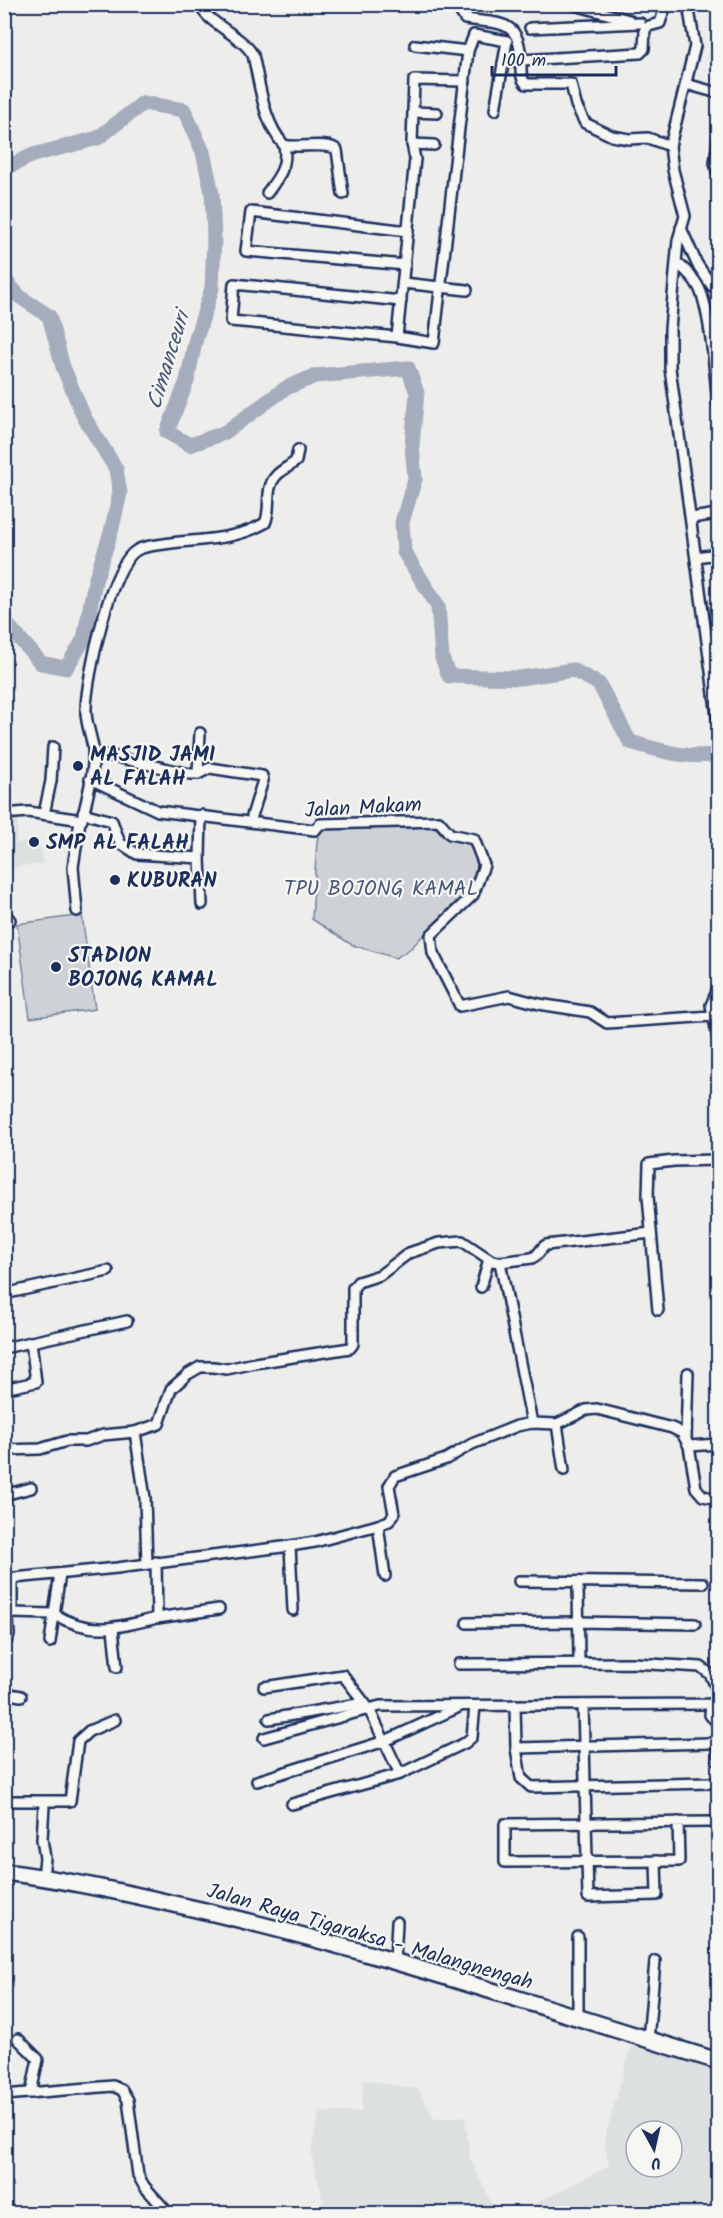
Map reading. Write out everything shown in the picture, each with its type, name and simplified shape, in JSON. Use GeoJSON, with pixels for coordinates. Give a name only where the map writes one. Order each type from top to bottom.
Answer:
{"type":"FeatureCollection","features":[{"type":"Feature","properties":{"kind":"main road","name":"Jalan Raya Tigaraksa - Malangnengah"},"geometry":{"type":"LineString","coordinates":[[4,1872],[43,1877],[282,1929],[395,1961],[718,2061]]}},
{"type":"Feature","properties":{"kind":"street"},"geometry":{"type":"LineString","coordinates":[[200,4],[201,10],[206,15],[232,33],[253,55],[265,109],[272,128],[284,146],[286,156],[285,166],[267,193]]}},
{"type":"Feature","properties":{"kind":"street"},"geometry":{"type":"LineString","coordinates":[[460,4],[460,11],[465,19],[508,27],[515,32],[520,45],[521,78],[526,84],[571,84],[576,105],[585,123],[612,136],[629,139],[648,138],[670,146]]}},
{"type":"Feature","properties":{"kind":"street"},"geometry":{"type":"LineString","coordinates":[[530,28],[660,23],[666,4]]}},
{"type":"Feature","properties":{"kind":"street"},"geometry":{"type":"LineString","coordinates":[[688,4],[695,46],[670,146],[673,170],[685,216],[676,262],[670,329],[670,368],[696,557],[714,662],[718,723]]}},
{"type":"Feature","properties":{"kind":"street"},"geometry":{"type":"LineString","coordinates":[[575,5],[644,25]]}},
{"type":"Feature","properties":{"kind":"street"},"geometry":{"type":"LineString","coordinates":[[503,63],[640,53],[644,49],[644,25]]}},
{"type":"Feature","properties":{"kind":"street"},"geometry":{"type":"LineString","coordinates":[[401,301],[234,284],[231,321],[398,337],[434,343],[468,51],[474,35],[507,41],[495,110]]}},
{"type":"Feature","properties":{"kind":"street"},"geometry":{"type":"LineString","coordinates":[[415,45],[468,51]]}},
{"type":"Feature","properties":{"kind":"street"},"geometry":{"type":"LineString","coordinates":[[398,337],[415,159],[412,144],[414,80],[465,81]]}},
{"type":"Feature","properties":{"kind":"street"},"geometry":{"type":"LineString","coordinates":[[686,84],[718,93]]}},
{"type":"Feature","properties":{"kind":"street"},"geometry":{"type":"LineString","coordinates":[[413,112],[437,113]]}},
{"type":"Feature","properties":{"kind":"street"},"geometry":{"type":"LineString","coordinates":[[718,139],[718,174]]}},
{"type":"Feature","properties":{"kind":"street"},"geometry":{"type":"LineString","coordinates":[[412,144],[434,145]]}},
{"type":"Feature","properties":{"kind":"street"},"geometry":{"type":"LineString","coordinates":[[284,146],[296,148],[334,146],[338,153],[343,194]]}},
{"type":"Feature","properties":{"kind":"street"},"geometry":{"type":"LineString","coordinates":[[405,266],[246,250],[251,212],[408,231]]}},
{"type":"Feature","properties":{"kind":"street"},"geometry":{"type":"LineString","coordinates":[[681,228],[697,264],[712,286],[718,285]]}},
{"type":"Feature","properties":{"kind":"street"},"geometry":{"type":"LineString","coordinates":[[676,262],[690,274],[700,288],[715,356],[718,403]]}},
{"type":"Feature","properties":{"kind":"street"},"geometry":{"type":"LineString","coordinates":[[403,283],[467,290]]}},
{"type":"Feature","properties":{"kind":"street"},"geometry":{"type":"LineString","coordinates":[[77,911],[73,867],[93,754],[86,714],[89,688],[105,609],[119,575],[133,553],[139,549],[235,535],[265,523],[273,478],[296,461],[298,450]]}},
{"type":"Feature","properties":{"kind":"street"},"geometry":{"type":"LineString","coordinates":[[691,518],[718,514]]}},
{"type":"Feature","properties":{"kind":"street"},"geometry":{"type":"LineString","coordinates":[[696,557],[718,554]]}},
{"type":"Feature","properties":{"kind":"street"},"geometry":{"type":"LineString","coordinates":[[198,774],[200,733]]}},
{"type":"Feature","properties":{"kind":"street"},"geometry":{"type":"LineString","coordinates":[[44,814],[51,781],[53,747]]}},
{"type":"Feature","properties":{"kind":"street"},"geometry":{"type":"LineString","coordinates":[[93,754],[182,773],[198,774],[210,768],[261,776],[263,780],[252,816]]}},
{"type":"Feature","properties":{"kind":"street","name":"Jalan Makam"},"geometry":{"type":"LineString","coordinates":[[90,779],[158,811],[315,830],[320,824],[439,821],[450,834],[474,839],[484,865],[473,894],[430,936],[433,953],[460,1005],[509,996],[539,1004],[590,1012],[607,1023],[712,1016]]}},
{"type":"Feature","properties":{"kind":"street"},"geometry":{"type":"LineString","coordinates":[[4,814],[19,812],[112,821],[120,843],[137,854],[200,858]]}},
{"type":"Feature","properties":{"kind":"street"},"geometry":{"type":"LineString","coordinates":[[201,815],[202,904]]}},
{"type":"Feature","properties":{"kind":"street"},"geometry":{"type":"LineString","coordinates":[[718,989],[711,1005],[718,1038]]}},
{"type":"Feature","properties":{"kind":"street"},"geometry":{"type":"LineString","coordinates":[[658,1310],[651,1233],[649,1164],[664,1161],[718,1160]]}},
{"type":"Feature","properties":{"kind":"street"},"geometry":{"type":"LineString","coordinates":[[4,1450],[40,1449],[67,1442],[86,1441],[103,1435],[135,1432],[160,1424],[171,1389],[186,1375],[200,1367],[227,1369],[350,1348],[353,1288],[358,1282],[380,1275],[408,1253],[439,1243],[462,1240],[489,1259],[500,1262],[532,1258],[537,1256],[542,1246],[550,1244],[651,1233]]}},
{"type":"Feature","properties":{"kind":"street"},"geometry":{"type":"LineString","coordinates":[[481,1287],[489,1259]]}},
{"type":"Feature","properties":{"kind":"street"},"geometry":{"type":"LineString","coordinates":[[500,1262],[532,1423]]}},
{"type":"Feature","properties":{"kind":"street"},"geometry":{"type":"LineString","coordinates":[[4,1294],[108,1271]]}},
{"type":"Feature","properties":{"kind":"street"},"geometry":{"type":"LineString","coordinates":[[4,1348],[127,1321]]}},
{"type":"Feature","properties":{"kind":"street"},"geometry":{"type":"LineString","coordinates":[[4,1389],[36,1382],[31,1342]]}},
{"type":"Feature","properties":{"kind":"street"},"geometry":{"type":"LineString","coordinates":[[688,1373],[688,1442],[696,1488],[703,1496],[718,1499]]}},
{"type":"Feature","properties":{"kind":"street"},"geometry":{"type":"LineString","coordinates":[[4,1646],[9,1635],[8,1617],[12,1607],[8,1579],[290,1546],[315,1542],[378,1525],[389,1521],[394,1514],[389,1486],[395,1476],[446,1460],[472,1444],[517,1426],[532,1423],[557,1424],[586,1410],[597,1409],[678,1430],[688,1442],[718,1444]]}},
{"type":"Feature","properties":{"kind":"street"},"geometry":{"type":"LineString","coordinates":[[557,1424],[564,1470]]}},
{"type":"Feature","properties":{"kind":"street"},"geometry":{"type":"LineString","coordinates":[[135,1432],[145,1498],[157,1618]]}},
{"type":"Feature","properties":{"kind":"street"},"geometry":{"type":"LineString","coordinates":[[4,1495],[31,1488]]}},
{"type":"Feature","properties":{"kind":"street"},"geometry":{"type":"LineString","coordinates":[[378,1525],[385,1576]]}},
{"type":"Feature","properties":{"kind":"street"},"geometry":{"type":"LineString","coordinates":[[290,1546],[293,1610]]}},
{"type":"Feature","properties":{"kind":"street"},"geometry":{"type":"LineString","coordinates":[[50,1642],[60,1574]]}},
{"type":"Feature","properties":{"kind":"street"},"geometry":{"type":"LineString","coordinates":[[519,1581],[703,1583]]}},
{"type":"Feature","properties":{"kind":"street"},"geometry":{"type":"LineString","coordinates":[[578,1582],[579,1664]]}},
{"type":"Feature","properties":{"kind":"street"},"geometry":{"type":"LineString","coordinates":[[10,1613],[54,1614],[95,1629],[113,1629],[157,1618],[219,1609]]}},
{"type":"Feature","properties":{"kind":"street"},"geometry":{"type":"LineString","coordinates":[[467,1623],[695,1624]]}},
{"type":"Feature","properties":{"kind":"street"},"geometry":{"type":"LineString","coordinates":[[113,1629],[117,1667]]}},
{"type":"Feature","properties":{"kind":"street"},"geometry":{"type":"LineString","coordinates":[[459,1664],[633,1663],[700,1666],[710,1674],[718,1691]]}},
{"type":"Feature","properties":{"kind":"street"},"geometry":{"type":"LineString","coordinates":[[264,1687],[343,1675],[366,1706],[400,1774]]}},
{"type":"Feature","properties":{"kind":"street"},"geometry":{"type":"LineString","coordinates":[[4,1693],[21,1696]]}},
{"type":"Feature","properties":{"kind":"street"},"geometry":{"type":"LineString","coordinates":[[269,1719],[366,1706],[715,1702],[710,1715],[718,1723],[718,1761]]}},
{"type":"Feature","properties":{"kind":"street"},"geometry":{"type":"LineString","coordinates":[[584,1705],[588,1897],[657,1895],[656,1861]]}},
{"type":"Feature","properties":{"kind":"street"},"geometry":{"type":"LineString","coordinates":[[264,1738],[366,1706]]}},
{"type":"Feature","properties":{"kind":"street"},"geometry":{"type":"LineString","coordinates":[[257,1781],[385,1741],[462,1706]]}},
{"type":"Feature","properties":{"kind":"street"},"geometry":{"type":"LineString","coordinates":[[292,1804],[400,1774],[465,1743],[472,1737],[475,1706]]}},
{"type":"Feature","properties":{"kind":"street"},"geometry":{"type":"LineString","coordinates":[[515,1706],[516,1748],[521,1778],[531,1787],[710,1783]]}},
{"type":"Feature","properties":{"kind":"street"},"geometry":{"type":"LineString","coordinates":[[4,1801],[70,1801],[78,1741],[89,1731],[114,1720]]}},
{"type":"Feature","properties":{"kind":"street"},"geometry":{"type":"LineString","coordinates":[[516,1748],[710,1743]]}},
{"type":"Feature","properties":{"kind":"street"},"geometry":{"type":"LineString","coordinates":[[43,1802],[42,1839],[45,1858],[43,1877]]}},
{"type":"Feature","properties":{"kind":"street"},"geometry":{"type":"LineString","coordinates":[[678,1822],[679,1861],[505,1862],[505,1824],[678,1822],[711,1822]]}},
{"type":"Feature","properties":{"kind":"street"},"geometry":{"type":"LineString","coordinates":[[395,1961],[397,1922]]}},
{"type":"Feature","properties":{"kind":"street"},"geometry":{"type":"LineString","coordinates":[[578,1938],[578,2017]]}},
{"type":"Feature","properties":{"kind":"street"},"geometry":{"type":"LineString","coordinates":[[648,2040],[655,1961]]}},
{"type":"Feature","properties":{"kind":"street"},"geometry":{"type":"LineString","coordinates":[[18,2040],[38,2060],[31,2093]]}},
{"type":"Feature","properties":{"kind":"street"},"geometry":{"type":"LineString","coordinates":[[4,2095],[113,2086],[122,2090],[128,2100],[138,2175],[144,2186],[169,2214]]}},
{"type":"Feature","properties":{"kind":"shaded area","name":"SMP AL FALAH"},"geometry":{"type":"Polygon","coordinates":[[[19,814],[16,843],[39,840],[43,864],[5,868],[5,817],[19,814]]]}},
{"type":"Feature","properties":{"kind":"shaded area"},"geometry":{"type":"Polygon","coordinates":[[[632,2043],[718,2068],[718,2213],[514,2214],[609,2166],[604,2140],[632,2043]]]}},
{"type":"Feature","properties":{"kind":"shaded area"},"geometry":{"type":"Polygon","coordinates":[[[364,2080],[418,2089],[434,2119],[465,2116],[470,2158],[496,2213],[326,2213],[311,2153],[319,2112],[361,2112],[364,2080]]]}},
{"type":"Feature","properties":{"kind":"green space","name":"TPU BOJONG KAMAL"},"geometry":{"type":"Polygon","coordinates":[[[435,827],[445,838],[470,843],[479,865],[471,886],[411,948],[396,958],[352,945],[312,919],[317,841],[321,828],[435,827]]]}},
{"type":"Feature","properties":{"kind":"green space","name":"STADION BOJONG KAMAL"},"geometry":{"type":"Polygon","coordinates":[[[82,915],[95,1009],[30,1018],[17,924],[82,915]]]}},
{"type":"Feature","properties":{"kind":"water"},"geometry":{"type":"Polygon","coordinates":[[[5,925],[13,984],[5,982],[5,925]]]}},
{"type":"Feature","properties":{"kind":"waterway","name":"Cimanceuri"},"geometry":{"type":"LineString","coordinates":[[4,169],[33,155],[98,138],[143,103],[184,110],[203,152],[212,193],[214,238],[212,288],[195,342],[187,381],[167,432],[190,445],[224,433],[286,388],[315,376],[408,368],[417,393],[412,445],[415,479],[402,522],[404,552],[438,606],[442,658],[449,676],[520,678],[573,670],[599,684],[630,742],[685,755],[718,754]]}},
{"type":"Feature","properties":{"kind":"waterway","name":"Cimanceuri"},"geometry":{"type":"LineString","coordinates":[[4,279],[20,297],[49,316],[63,367],[84,417],[116,469],[120,493],[111,532],[95,581],[84,639],[66,668],[41,663],[4,621]]}},
{"type":"Feature","properties":{"kind":"place","name":"MASJID JAMI AL FALAH"},"geometry":{"type":"Point","coordinates":[78,766]}},
{"type":"Feature","properties":{"kind":"place","name":"SMP AL FALAH"},"geometry":{"type":"Point","coordinates":[34,842]}},
{"type":"Feature","properties":{"kind":"place","name":"KUBURAN"},"geometry":{"type":"Point","coordinates":[115,880]}},
{"type":"Feature","properties":{"kind":"place","name":"STADION BOJONG KAMAL"},"geometry":{"type":"Point","coordinates":[56,967]}}]}
